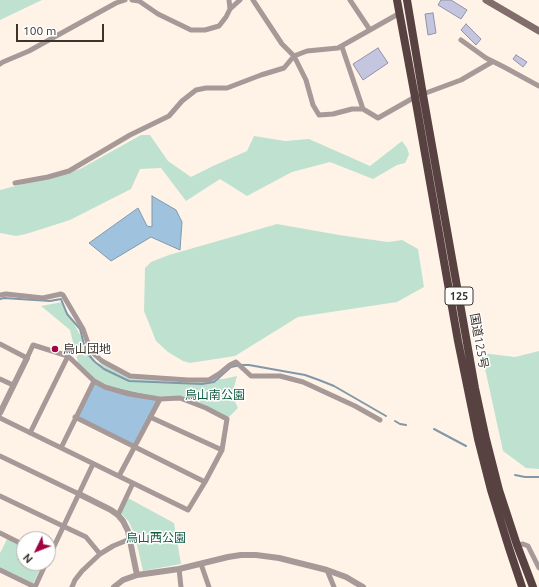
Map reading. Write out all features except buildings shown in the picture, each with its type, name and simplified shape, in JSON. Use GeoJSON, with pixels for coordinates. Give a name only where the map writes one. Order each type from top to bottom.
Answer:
{"type":"FeatureCollection","features":[{"type":"Feature","properties":{"kind":"highway","name":"国道125号"},"geometry":{"type":"LineString","coordinates":[[397,0],[419,96],[486,439],[499,490],[517,545],[533,587]]}},
{"type":"Feature","properties":{"kind":"highway","name":"国道125号"},"geometry":{"type":"LineString","coordinates":[[407,0],[419,96],[458,341],[478,439],[491,490],[522,587]]}},
{"type":"Feature","properties":{"kind":"main road"},"geometry":{"type":"LineString","coordinates":[[486,0],[539,32]]}},
{"type":"Feature","properties":{"kind":"street"},"geometry":{"type":"LineString","coordinates":[[0,64],[29,51],[116,3],[125,0]]}},
{"type":"Feature","properties":{"kind":"street"},"geometry":{"type":"LineString","coordinates":[[132,0],[139,1],[158,14],[191,30],[205,30],[219,26],[226,18],[230,9],[240,0]]}},
{"type":"Feature","properties":{"kind":"street"},"geometry":{"type":"LineString","coordinates":[[229,0],[230,9]]}},
{"type":"Feature","properties":{"kind":"street"},"geometry":{"type":"LineString","coordinates":[[253,0],[282,44],[294,56],[306,80],[313,104],[319,115],[333,114],[352,109],[362,109],[378,118],[419,96],[461,80],[492,62]]}},
{"type":"Feature","properties":{"kind":"street"},"geometry":{"type":"LineString","coordinates":[[350,0],[370,30]]}},
{"type":"Feature","properties":{"kind":"street"},"geometry":{"type":"LineString","coordinates":[[15,183],[48,177],[69,170],[130,135],[169,116],[182,100],[196,90],[206,88],[227,88],[260,75],[284,68],[294,56],[307,51],[342,47],[400,13]]}},
{"type":"Feature","properties":{"kind":"street"},"geometry":{"type":"LineString","coordinates":[[461,40],[492,62],[539,86]]}},
{"type":"Feature","properties":{"kind":"street"},"geometry":{"type":"LineString","coordinates":[[342,47],[362,109]]}},
{"type":"Feature","properties":{"kind":"street"},"geometry":{"type":"LineString","coordinates":[[0,296],[6,294],[43,298],[61,294],[63,295],[83,329],[93,353],[102,361],[130,376],[209,380],[236,362],[251,376],[280,376],[303,382],[355,406],[380,420]]}},
{"type":"Feature","properties":{"kind":"street"},"geometry":{"type":"LineString","coordinates":[[0,344],[27,358]]}},
{"type":"Feature","properties":{"kind":"street"},"geometry":{"type":"LineString","coordinates":[[0,413],[33,344],[68,356],[94,380],[105,386],[128,394],[160,399],[180,398],[206,408],[227,419],[222,450],[188,510],[0,418]]}},
{"type":"Feature","properties":{"kind":"street"},"geometry":{"type":"LineString","coordinates":[[30,433],[68,356]]}},
{"type":"Feature","properties":{"kind":"street"},"geometry":{"type":"LineString","coordinates":[[0,379],[13,385]]}},
{"type":"Feature","properties":{"kind":"street"},"geometry":{"type":"LineString","coordinates":[[61,448],[94,380]]}},
{"type":"Feature","properties":{"kind":"street"},"geometry":{"type":"LineString","coordinates":[[119,476],[160,399]]}},
{"type":"Feature","properties":{"kind":"street"},"geometry":{"type":"LineString","coordinates":[[75,417],[134,448],[205,482]]}},
{"type":"Feature","properties":{"kind":"street"},"geometry":{"type":"LineString","coordinates":[[150,417],[222,450]]}},
{"type":"Feature","properties":{"kind":"street"},"geometry":{"type":"LineString","coordinates":[[0,456],[79,494],[118,515],[126,526],[137,575]]}},
{"type":"Feature","properties":{"kind":"street"},"geometry":{"type":"LineString","coordinates":[[56,541],[93,464]]}},
{"type":"Feature","properties":{"kind":"street"},"geometry":{"type":"LineString","coordinates":[[118,515],[133,483]]}},
{"type":"Feature","properties":{"kind":"street"},"geometry":{"type":"LineString","coordinates":[[0,496],[86,537],[100,554]]}},
{"type":"Feature","properties":{"kind":"street"},"geometry":{"type":"LineString","coordinates":[[0,533],[16,541]]}},
{"type":"Feature","properties":{"kind":"street"},"geometry":{"type":"LineString","coordinates":[[72,587],[82,571],[100,554],[113,546],[130,539]]}},
{"type":"Feature","properties":{"kind":"street"},"geometry":{"type":"LineString","coordinates":[[517,545],[522,544],[528,546],[539,568]]}},
{"type":"Feature","properties":{"kind":"street"},"geometry":{"type":"LineString","coordinates":[[114,587],[123,580],[137,575],[179,569],[241,555],[279,558],[327,570],[346,577],[364,587]]}},
{"type":"Feature","properties":{"kind":"street"},"geometry":{"type":"LineString","coordinates":[[201,564],[209,587]]}},
{"type":"Feature","properties":{"kind":"street"},"geometry":{"type":"LineString","coordinates":[[179,569],[181,587]]}},
{"type":"Feature","properties":{"kind":"street"},"geometry":{"type":"LineString","coordinates":[[0,570],[35,587],[42,571]]}},
{"type":"Feature","properties":{"kind":"street"},"geometry":{"type":"LineString","coordinates":[[327,570],[334,587]]}},
{"type":"Feature","properties":{"kind":"green space"},"geometry":{"type":"Polygon","coordinates":[[[0,0],[42,0],[0,20],[0,0]]]}},
{"type":"Feature","properties":{"kind":"green space"},"geometry":{"type":"Polygon","coordinates":[[[141,135],[150,135],[168,161],[191,177],[247,151],[254,136],[285,141],[309,139],[370,166],[402,141],[409,154],[405,163],[397,165],[373,179],[330,162],[292,172],[247,196],[220,179],[186,201],[161,168],[140,169],[131,189],[70,220],[16,236],[0,233],[0,190],[80,169],[141,135]]]}},
{"type":"Feature","properties":{"kind":"green space"},"geometry":{"type":"Polygon","coordinates":[[[277,224],[388,242],[402,240],[418,249],[424,287],[397,302],[298,317],[235,356],[190,363],[183,361],[168,352],[156,341],[144,311],[145,268],[151,262],[169,255],[277,224]]]}},
{"type":"Feature","properties":{"kind":"green space","name":"烏山南公園"},"geometry":{"type":"Polygon","coordinates":[[[62,302],[95,362],[139,377],[223,379],[237,376],[232,395],[238,408],[227,419],[180,398],[129,394],[94,381],[79,366],[70,330],[41,306],[62,302]]]}},
{"type":"Feature","properties":{"kind":"green space"},"geometry":{"type":"Polygon","coordinates":[[[539,351],[539,469],[526,468],[503,451],[482,353],[515,357],[539,351]]]}},
{"type":"Feature","properties":{"kind":"green space","name":"烏山西公園"},"geometry":{"type":"Polygon","coordinates":[[[128,498],[174,523],[181,564],[143,571],[135,536],[129,522],[121,513],[128,498]]]}},
{"type":"Feature","properties":{"kind":"green space"},"geometry":{"type":"Polygon","coordinates":[[[7,539],[16,543],[16,571],[39,571],[33,584],[0,568],[0,553],[7,539]]]}},
{"type":"Feature","properties":{"kind":"water"},"geometry":{"type":"Polygon","coordinates":[[[152,196],[176,210],[182,222],[180,250],[151,237],[111,261],[89,243],[138,208],[147,226],[152,227],[152,196]]]}},
{"type":"Feature","properties":{"kind":"water"},"geometry":{"type":"Polygon","coordinates":[[[94,379],[105,386],[158,398],[134,446],[75,416],[94,379]]]}},
{"type":"Feature","properties":{"kind":"waterway"},"geometry":{"type":"LineString","coordinates":[[0,299],[50,301],[61,299],[67,314],[80,329],[86,352],[104,369],[129,381],[202,384],[214,382],[231,367],[249,365],[305,375],[319,380],[334,386],[386,416]]}},
{"type":"Feature","properties":{"kind":"waterway"},"geometry":{"type":"LineString","coordinates":[[395,421],[406,425]]}},
{"type":"Feature","properties":{"kind":"waterway"},"geometry":{"type":"LineString","coordinates":[[434,429],[466,446]]}},
{"type":"Feature","properties":{"kind":"waterway"},"geometry":{"type":"LineString","coordinates":[[515,475],[539,477]]}},
{"type":"Feature","properties":{"kind":"place","name":"烏山団地"},"geometry":{"type":"Point","coordinates":[55,349]}}]}
